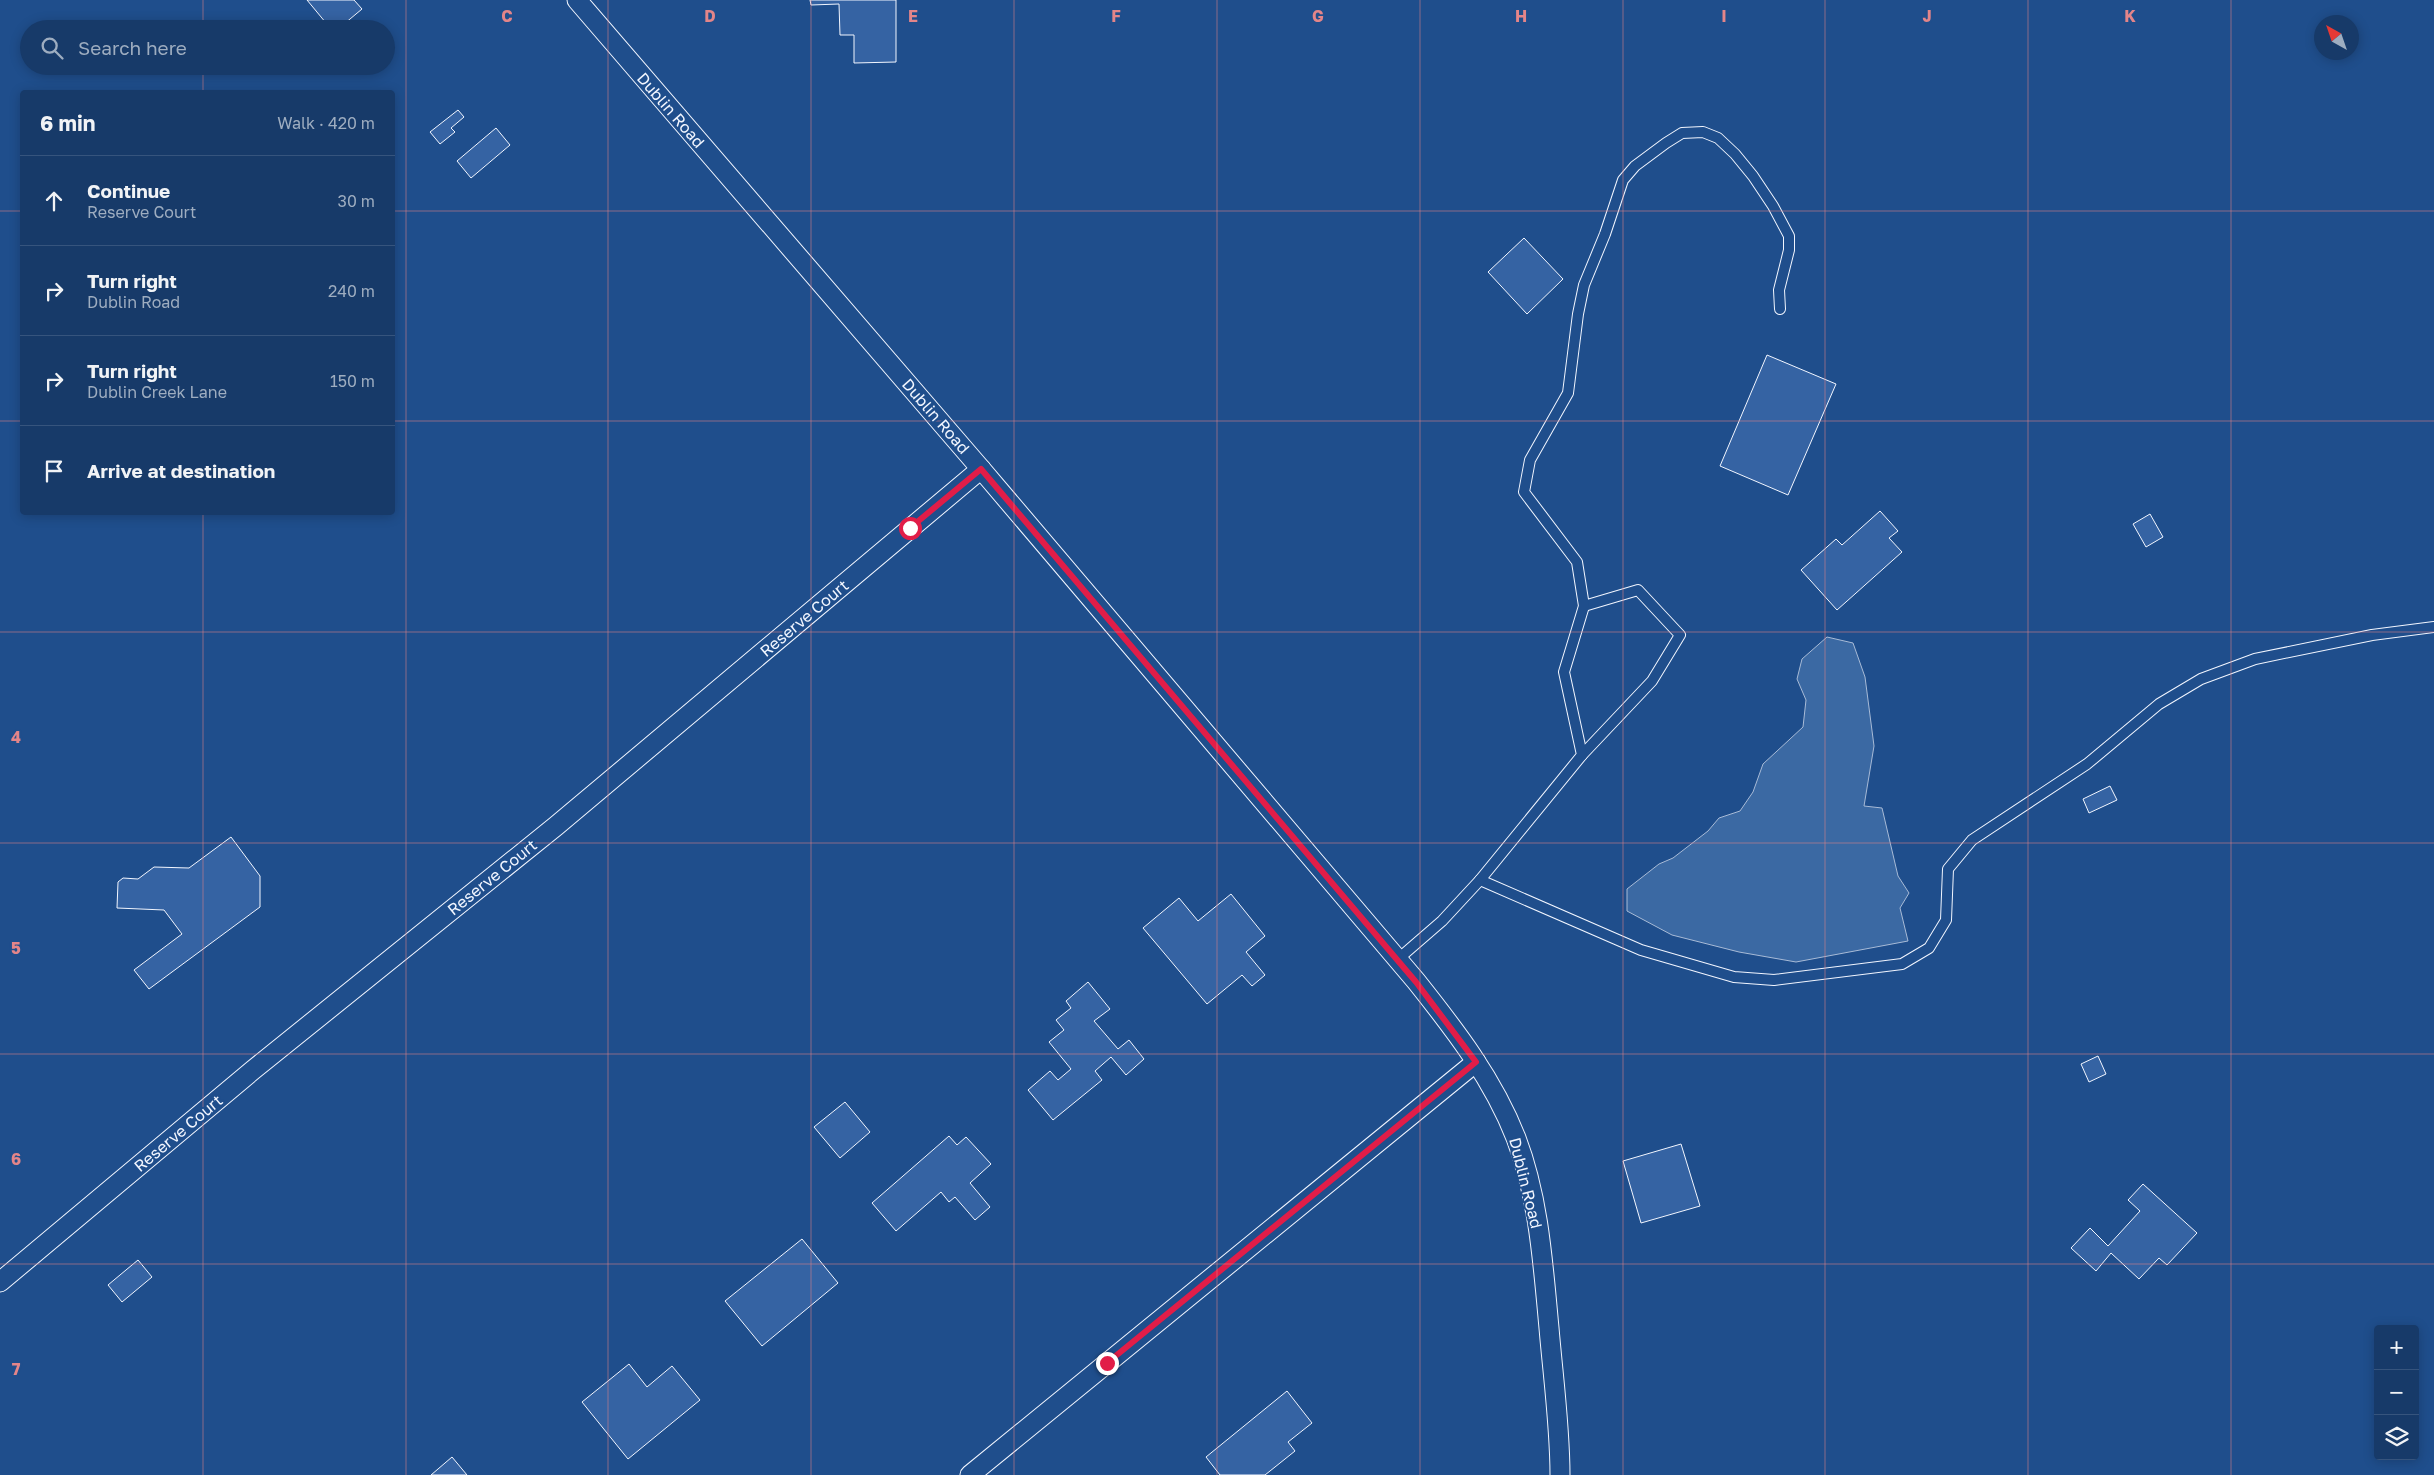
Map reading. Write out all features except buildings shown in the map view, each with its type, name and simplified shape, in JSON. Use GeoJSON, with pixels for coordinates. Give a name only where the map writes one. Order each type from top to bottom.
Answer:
{"type":"FeatureCollection","features":[{"type":"Feature","properties":{"kind":"street","name":"Dublin Road"},"geometry":{"type":"LineString","coordinates":[[577,0],[981,469],[1397,960],[1437,1008],[1476,1062],[1491,1086],[1516,1138],[1532,1193],[1543,1264],[1556,1400],[1560,1475]]}},
{"type":"Feature","properties":{"kind":"street","name":"Reserve Court"},"geometry":{"type":"LineString","coordinates":[[0,1282],[252,1070],[556,826],[981,469]]}},
{"type":"Feature","properties":{"kind":"street"},"geometry":{"type":"LineString","coordinates":[[970,1475],[1476,1062]]}},
{"type":"Feature","properties":{"kind":"lane"},"geometry":{"type":"LineString","coordinates":[[1582,755],[1564,672],[1584,606],[1577,562],[1524,492],[1530,460],[1568,393],[1578,314],[1584,285],[1605,234],[1623,180],[1635,166],[1682,133],[1703,132],[1718,138],[1735,154],[1773,206],[1788,236],[1789,250],[1779,290],[1780,309]]}},
{"type":"Feature","properties":{"kind":"lane"},"geometry":{"type":"LineString","coordinates":[[1397,960],[1442,922],[1480,880],[1582,755],[1652,681],[1680,635],[1638,590],[1584,606]]}},
{"type":"Feature","properties":{"kind":"lane"},"geometry":{"type":"LineString","coordinates":[[1480,880],[1641,950],[1734,977],[1774,980],[1902,964],[1929,948],[1946,920],[1948,869],[1972,840],[2087,764],[2159,704],[2201,679],[2255,659],[2372,635],[2434,627]]}},
{"type":"Feature","properties":{"kind":"water"},"geometry":{"type":"Polygon","coordinates":[[[1827,637],[1853,643],[1865,677],[1874,746],[1864,806],[1882,808],[1898,876],[1909,893],[1900,908],[1908,941],[1796,962],[1739,952],[1672,935],[1627,911],[1627,889],[1659,864],[1673,858],[1708,831],[1719,818],[1740,811],[1753,792],[1763,764],[1803,727],[1806,700],[1797,679],[1802,659],[1827,637]]]}},
{"type":"Feature","properties":{"kind":"route"},"geometry":{"type":"LineString","coordinates":[[910,528],[981,469],[1416,982],[1476,1062],[1107,1363]]}}]}
